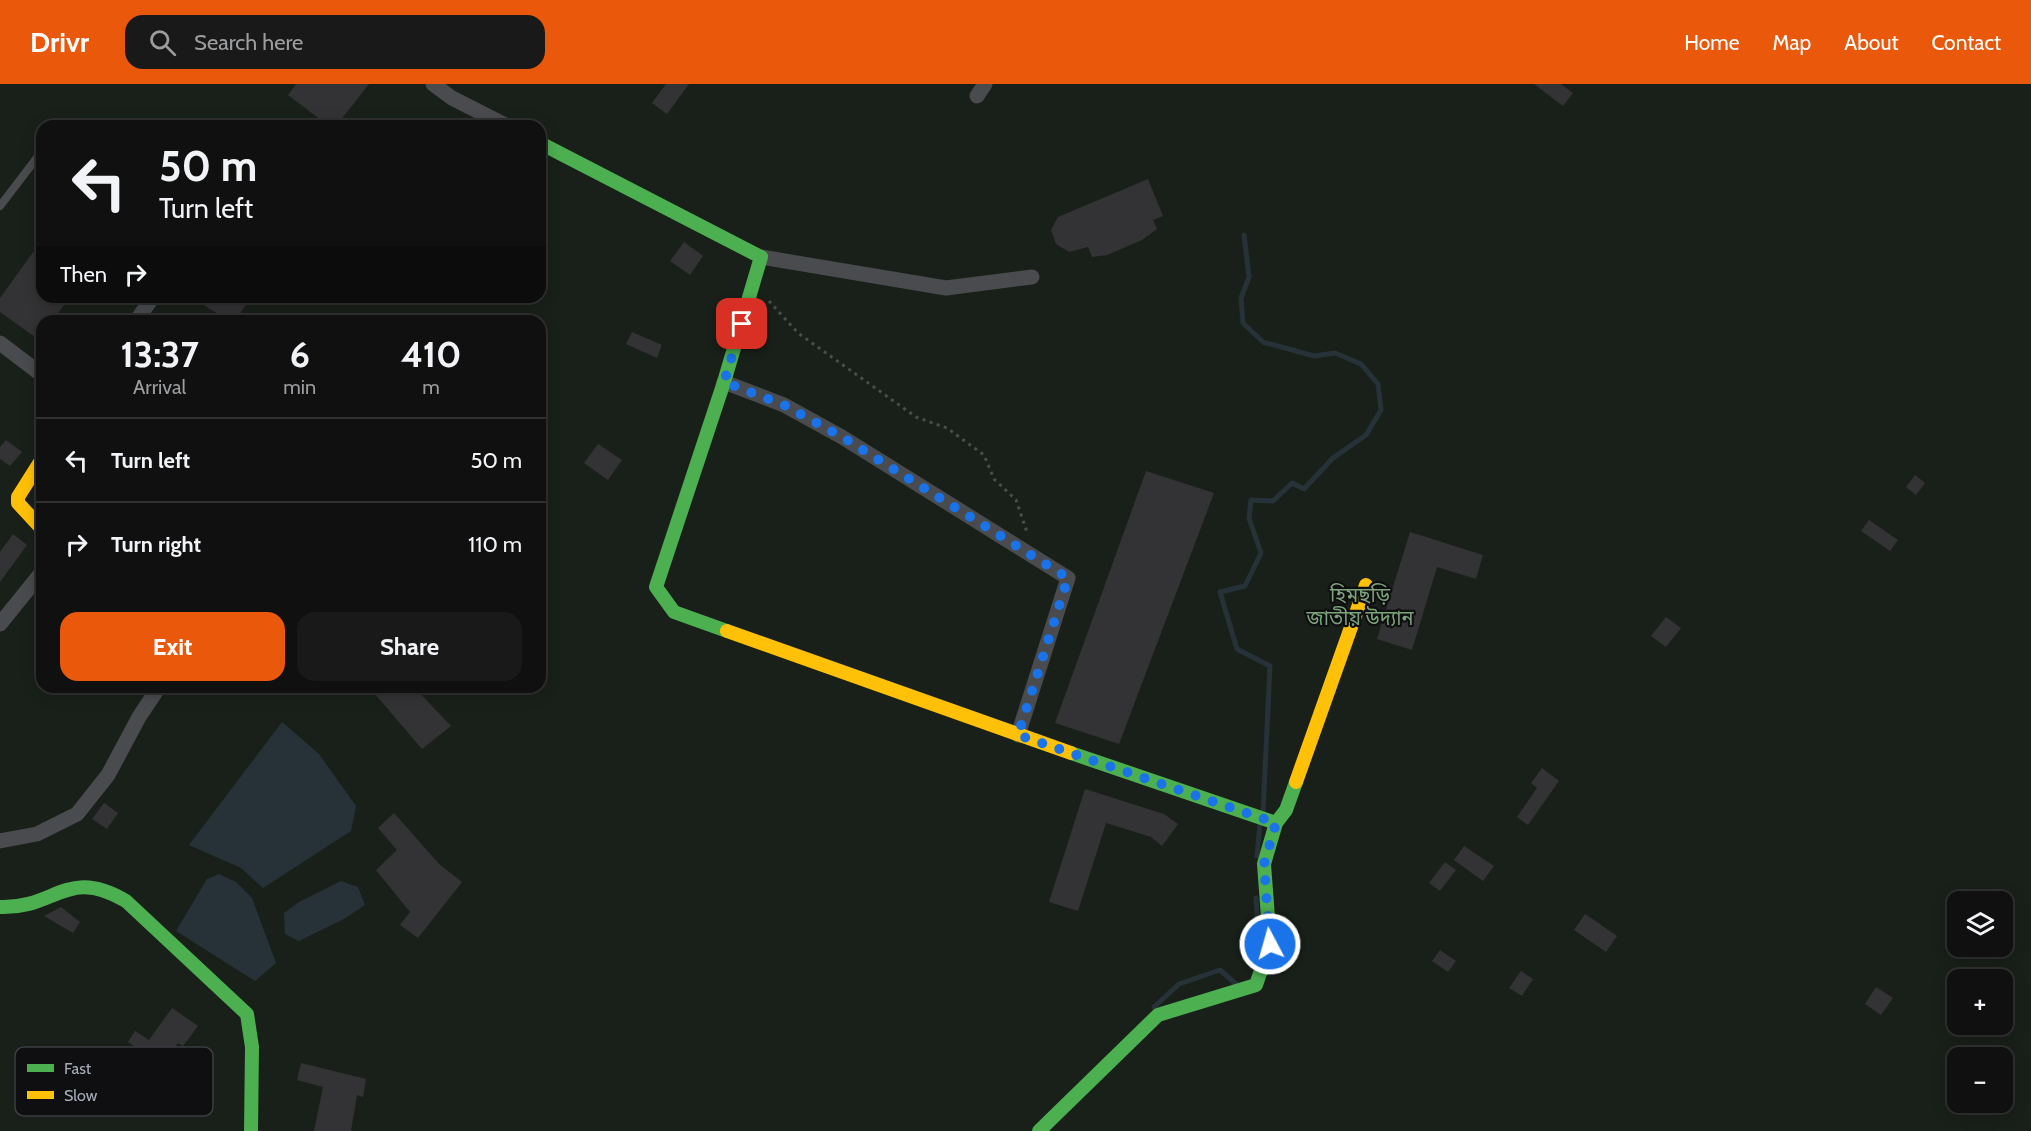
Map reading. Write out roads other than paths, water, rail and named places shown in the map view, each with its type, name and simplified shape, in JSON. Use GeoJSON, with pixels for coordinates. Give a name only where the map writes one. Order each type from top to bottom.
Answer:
{"type":"FeatureCollection","features":[{"type":"Feature","properties":{"kind":"street"},"geometry":{"type":"LineString","coordinates":[[433,84],[452,98],[495,120]]}},
{"type":"Feature","properties":{"kind":"street"},"geometry":{"type":"LineString","coordinates":[[546,146],[761,257],[946,288],[1032,277]]}},
{"type":"Feature","properties":{"kind":"street"},"geometry":{"type":"LineString","coordinates":[[761,257],[724,382],[656,587],[674,612],[1018,735],[1276,823]]}},
{"type":"Feature","properties":{"kind":"street"},"geometry":{"type":"LineString","coordinates":[[0,343],[36,370]]}},
{"type":"Feature","properties":{"kind":"street"},"geometry":{"type":"LineString","coordinates":[[724,382],[784,405],[842,437],[1068,578],[1018,735]]}},
{"type":"Feature","properties":{"kind":"street"},"geometry":{"type":"LineString","coordinates":[[36,468],[18,497],[18,503],[36,522]]}},
{"type":"Feature","properties":{"kind":"street"},"geometry":{"type":"LineString","coordinates":[[0,624],[36,579]]}},
{"type":"Feature","properties":{"kind":"street"},"geometry":{"type":"LineString","coordinates":[[1039,1131],[1158,1015],[1256,985],[1270,944],[1264,864],[1276,823],[1286,810],[1366,585]]}},
{"type":"Feature","properties":{"kind":"street"},"geometry":{"type":"LineString","coordinates":[[0,841],[37,834],[77,814],[108,775],[139,717],[155,693]]}},
{"type":"Feature","properties":{"kind":"street"},"geometry":{"type":"LineString","coordinates":[[0,907],[20,908],[85,886],[102,888],[126,901],[246,1014],[252,1047],[251,1131]]}},
{"type":"Feature","properties":{"kind":"lane"},"geometry":{"type":"LineString","coordinates":[[0,206],[36,159]]}},
{"type":"Feature","properties":{"kind":"waterway"},"geometry":{"type":"LineString","coordinates":[[1244,235],[1249,277],[1241,298],[1243,323],[1263,342],[1314,356],[1335,353],[1361,364],[1378,384],[1381,410],[1366,435],[1333,458],[1304,489],[1292,483],[1273,501],[1251,500],[1249,518],[1261,553],[1245,586],[1220,592],[1237,649],[1270,666],[1263,812]]}},
{"type":"Feature","properties":{"kind":"waterway"},"geometry":{"type":"LineString","coordinates":[[1257,856],[1260,824]]}},
{"type":"Feature","properties":{"kind":"waterway"},"geometry":{"type":"LineString","coordinates":[[1256,898],[1258,928]]}},
{"type":"Feature","properties":{"kind":"waterway"},"geometry":{"type":"LineString","coordinates":[[1154,1007],[1179,984],[1220,970],[1236,984]]}},
{"type":"Feature","properties":{"kind":"park label","name":"হিমছড়ি জাতীয় উদ্যান"},"geometry":{"type":"Point","coordinates":[1360,606]}}]}
